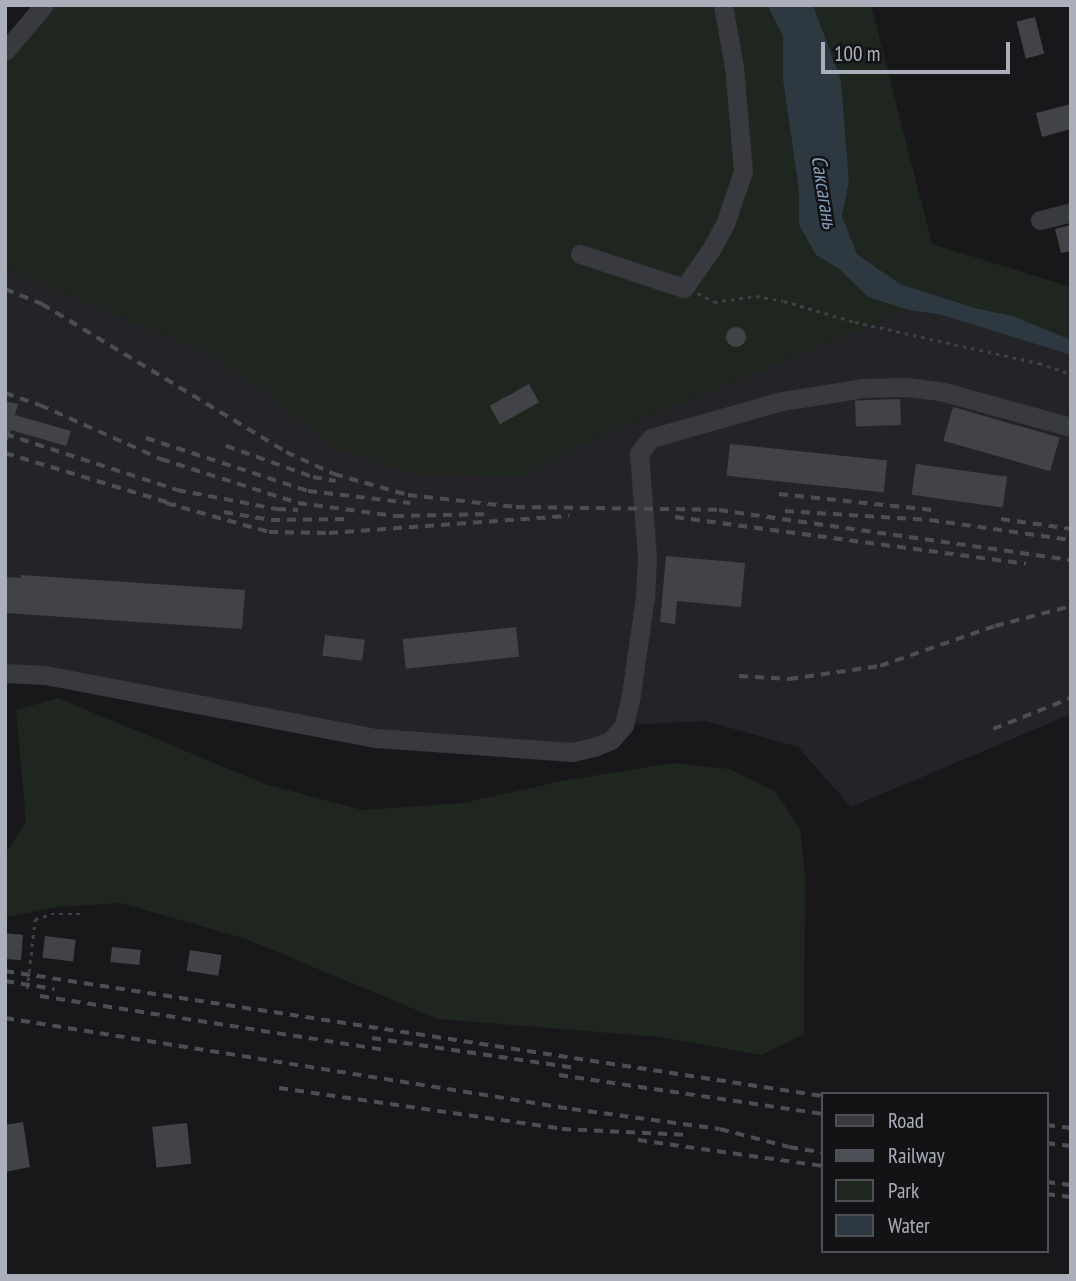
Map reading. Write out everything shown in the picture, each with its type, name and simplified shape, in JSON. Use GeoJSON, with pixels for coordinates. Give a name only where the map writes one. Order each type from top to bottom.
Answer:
{"type":"FeatureCollection","features":[{"type":"Feature","properties":{"kind":"street"},"geometry":{"type":"LineString","coordinates":[[5,51],[44,5]]}},
{"type":"Feature","properties":{"kind":"street"},"geometry":{"type":"LineString","coordinates":[[580,254],[684,288],[725,224],[743,171],[734,67],[723,5]]}},
{"type":"Feature","properties":{"kind":"street"},"geometry":{"type":"LineString","coordinates":[[1040,220],[1071,212]]}},
{"type":"Feature","properties":{"kind":"street"},"geometry":{"type":"LineString","coordinates":[[5,673],[45,675],[376,738],[572,752],[611,740],[624,725],[645,597],[647,557],[639,453],[651,438],[782,401],[863,388],[906,387],[944,393],[1071,427]]}},
{"type":"Feature","properties":{"kind":"path"},"geometry":{"type":"LineString","coordinates":[[688,283],[700,295],[714,302],[755,296],[855,322],[1038,363],[1071,374]]}},
{"type":"Feature","properties":{"kind":"path"},"geometry":{"type":"LineString","coordinates":[[27,989],[35,919],[51,914],[85,914]]}},
{"type":"Feature","properties":{"kind":"shaded area"},"geometry":{"type":"Polygon","coordinates":[[[5,267],[204,351],[267,393],[523,476],[580,445],[908,310],[942,315],[1071,355],[1071,714],[851,807],[798,747],[706,721],[624,725],[594,747],[376,738],[5,673],[5,267]]]}},
{"type":"Feature","properties":{"kind":"green space"},"geometry":{"type":"Polygon","coordinates":[[[44,5],[767,5],[783,36],[783,80],[799,191],[799,225],[816,255],[839,269],[868,297],[908,310],[580,445],[523,476],[413,474],[335,448],[267,393],[204,351],[5,267],[5,51],[44,5]]]}},
{"type":"Feature","properties":{"kind":"green space"},"geometry":{"type":"Polygon","coordinates":[[[813,5],[871,5],[932,244],[1071,287],[1071,340],[1013,316],[975,308],[900,284],[857,254],[842,216],[849,181],[841,80],[813,5]]]}},
{"type":"Feature","properties":{"kind":"green space"},"geometry":{"type":"Polygon","coordinates":[[[58,698],[265,784],[362,810],[464,803],[561,781],[673,763],[729,769],[776,792],[800,829],[805,873],[804,1034],[761,1055],[659,1037],[438,1019],[246,939],[121,903],[57,907],[5,918],[5,854],[26,822],[16,710],[58,698]]]}},
{"type":"Feature","properties":{"kind":"water","name":"Саксагань"},"geometry":{"type":"Polygon","coordinates":[[[767,5],[813,5],[841,80],[849,181],[842,216],[857,254],[900,284],[975,308],[1013,316],[1071,340],[1071,355],[942,315],[908,310],[868,297],[839,269],[816,255],[799,225],[799,191],[783,80],[783,36],[767,5]]]}},
{"type":"Feature","properties":{"kind":"building"},"geometry":{"type":"Polygon","coordinates":[[[1035,17],[1044,54],[1026,58],[1017,22],[1035,17]]]}},
{"type":"Feature","properties":{"kind":"building"},"geometry":{"type":"Polygon","coordinates":[[[1071,104],[1071,129],[1042,137],[1036,113],[1071,104]]]}},
{"type":"Feature","properties":{"kind":"building"},"geometry":{"type":"Polygon","coordinates":[[[1071,225],[1071,251],[1061,253],[1055,229],[1071,225]]]}},
{"type":"Feature","properties":{"kind":"building"},"geometry":{"type":"Polygon","coordinates":[[[736,327],[743,330],[746,337],[743,344],[736,347],[729,344],[726,337],[729,330],[736,327]]]}},
{"type":"Feature","properties":{"kind":"building"},"geometry":{"type":"Polygon","coordinates":[[[529,384],[539,402],[500,424],[490,406],[529,384]]]}},
{"type":"Feature","properties":{"kind":"building"},"geometry":{"type":"Polygon","coordinates":[[[900,399],[901,425],[856,427],[855,401],[900,399]]]}},
{"type":"Feature","properties":{"kind":"building"},"geometry":{"type":"Polygon","coordinates":[[[5,401],[18,404],[15,415],[71,431],[66,446],[11,430],[8,440],[5,440],[5,401]]]}},
{"type":"Feature","properties":{"kind":"building"},"geometry":{"type":"Polygon","coordinates":[[[953,407],[1060,438],[1050,471],[943,441],[953,407]]]}},
{"type":"Feature","properties":{"kind":"building"},"geometry":{"type":"Polygon","coordinates":[[[730,444],[887,461],[884,492],[727,476],[730,444]]]}},
{"type":"Feature","properties":{"kind":"building"},"geometry":{"type":"Polygon","coordinates":[[[916,464],[1007,477],[1003,508],[912,495],[916,464]]]}},
{"type":"Feature","properties":{"kind":"building"},"geometry":{"type":"Polygon","coordinates":[[[666,556],[745,563],[741,607],[677,601],[675,624],[660,622],[666,556]]]}},
{"type":"Feature","properties":{"kind":"building"},"geometry":{"type":"Polygon","coordinates":[[[21,575],[245,590],[242,629],[5,613],[5,577],[21,578],[21,575]]]}},
{"type":"Feature","properties":{"kind":"building"},"geometry":{"type":"Polygon","coordinates":[[[516,627],[519,657],[406,669],[403,639],[516,627]]]}},
{"type":"Feature","properties":{"kind":"building"},"geometry":{"type":"Polygon","coordinates":[[[325,635],[365,640],[362,661],[322,656],[325,635]]]}},
{"type":"Feature","properties":{"kind":"building"},"geometry":{"type":"Polygon","coordinates":[[[5,933],[23,935],[21,960],[5,959],[5,933]]]}},
{"type":"Feature","properties":{"kind":"building"},"geometry":{"type":"Polygon","coordinates":[[[45,936],[76,940],[73,962],[42,958],[45,936]]]}},
{"type":"Feature","properties":{"kind":"building"},"geometry":{"type":"Polygon","coordinates":[[[112,947],[141,950],[139,965],[110,962],[112,947]]]}},
{"type":"Feature","properties":{"kind":"building"},"geometry":{"type":"Polygon","coordinates":[[[190,950],[222,955],[218,976],[187,971],[190,950]]]}},
{"type":"Feature","properties":{"kind":"building"},"geometry":{"type":"Polygon","coordinates":[[[23,1122],[30,1167],[5,1172],[5,1125],[23,1122]]]}},
{"type":"Feature","properties":{"kind":"building"},"geometry":{"type":"Polygon","coordinates":[[[187,1123],[191,1164],[156,1167],[152,1127],[187,1123]]]}},
{"type":"Feature","properties":{"kind":"railway"},"geometry":{"type":"LineString","coordinates":[[5,289],[42,304],[286,452],[334,474],[408,495],[516,507],[719,510],[1071,560]]}},
{"type":"Feature","properties":{"kind":"railway"},"geometry":{"type":"LineString","coordinates":[[5,393],[40,405],[161,459],[298,503],[395,516],[491,514]]}},
{"type":"Feature","properties":{"kind":"railway"},"geometry":{"type":"LineString","coordinates":[[5,434],[177,490],[277,509],[298,510]]}},
{"type":"Feature","properties":{"kind":"railway"},"geometry":{"type":"LineString","coordinates":[[146,438],[308,491],[410,503]]}},
{"type":"Feature","properties":{"kind":"railway"},"geometry":{"type":"LineString","coordinates":[[226,446],[313,477],[336,481]]}},
{"type":"Feature","properties":{"kind":"railway"},"geometry":{"type":"LineString","coordinates":[[5,453],[176,505]]}},
{"type":"Feature","properties":{"kind":"railway"},"geometry":{"type":"LineString","coordinates":[[779,494],[932,510]]}},
{"type":"Feature","properties":{"kind":"railway"},"geometry":{"type":"LineString","coordinates":[[166,503],[269,532],[329,533],[569,516]]}},
{"type":"Feature","properties":{"kind":"railway"},"geometry":{"type":"LineString","coordinates":[[785,511],[930,520],[1071,540]]}},
{"type":"Feature","properties":{"kind":"railway"},"geometry":{"type":"LineString","coordinates":[[224,512],[271,520],[349,519]]}},
{"type":"Feature","properties":{"kind":"railway"},"geometry":{"type":"LineString","coordinates":[[675,517],[1026,564]]}},
{"type":"Feature","properties":{"kind":"railway"},"geometry":{"type":"LineString","coordinates":[[1001,519],[1071,529]]}},
{"type":"Feature","properties":{"kind":"railway"},"geometry":{"type":"LineString","coordinates":[[739,676],[789,679],[880,666],[995,626],[1071,606]]}},
{"type":"Feature","properties":{"kind":"railway"},"geometry":{"type":"LineString","coordinates":[[993,729],[1071,698]]}},
{"type":"Feature","properties":{"kind":"railway"},"geometry":{"type":"LineString","coordinates":[[5,971],[820,1096]]}},
{"type":"Feature","properties":{"kind":"railway"},"geometry":{"type":"LineString","coordinates":[[5,981],[54,989]]}},
{"type":"Feature","properties":{"kind":"railway"},"geometry":{"type":"LineString","coordinates":[[40,996],[386,1050]]}},
{"type":"Feature","properties":{"kind":"railway"},"geometry":{"type":"LineString","coordinates":[[5,1018],[572,1109],[720,1129],[789,1147],[820,1152]]}},
{"type":"Feature","properties":{"kind":"railway"},"geometry":{"type":"LineString","coordinates":[[372,1038],[576,1068]]}},
{"type":"Feature","properties":{"kind":"railway"},"geometry":{"type":"LineString","coordinates":[[559,1075],[820,1114]]}},
{"type":"Feature","properties":{"kind":"railway"},"geometry":{"type":"LineString","coordinates":[[279,1088],[562,1129],[689,1135]]}},
{"type":"Feature","properties":{"kind":"railway"},"geometry":{"type":"LineString","coordinates":[[1048,1125],[1071,1128]]}},
{"type":"Feature","properties":{"kind":"railway"},"geometry":{"type":"LineString","coordinates":[[638,1140],[820,1166]]}},
{"type":"Feature","properties":{"kind":"railway"},"geometry":{"type":"LineString","coordinates":[[1048,1143],[1071,1146]]}},
{"type":"Feature","properties":{"kind":"railway"},"geometry":{"type":"LineString","coordinates":[[1048,1182],[1071,1185]]}},
{"type":"Feature","properties":{"kind":"railway"},"geometry":{"type":"LineString","coordinates":[[1048,1194],[1071,1197]]}}]}
